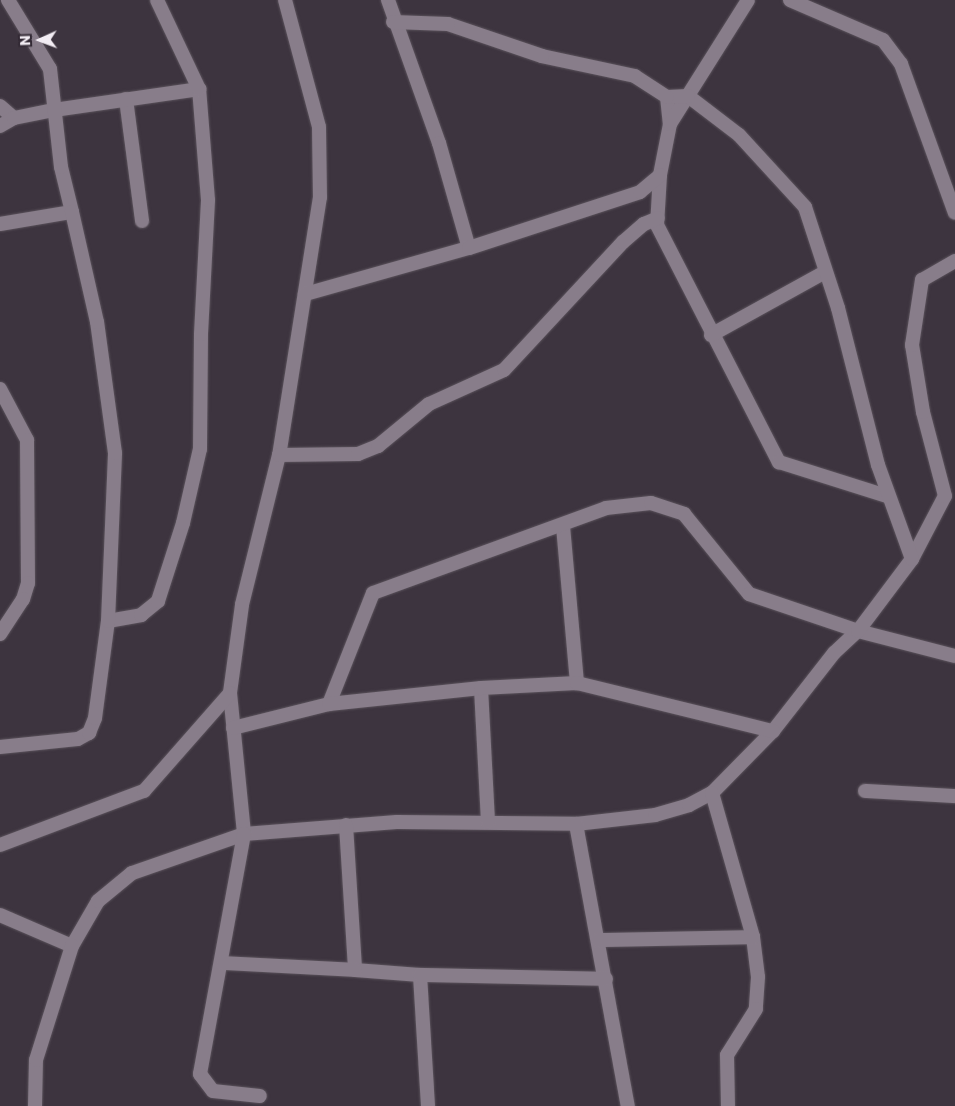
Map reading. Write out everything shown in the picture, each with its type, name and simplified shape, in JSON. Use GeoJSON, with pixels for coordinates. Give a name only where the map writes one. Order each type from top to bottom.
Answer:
{"type":"FeatureCollection","features":[{"type":"Feature","properties":{"kind":"street"},"geometry":{"type":"LineString","coordinates":[[0,748],[78,739],[89,733],[94,718],[108,622],[114,444],[97,322],[72,212],[54,110],[50,70],[8,0]]}},
{"type":"Feature","properties":{"kind":"street"},"geometry":{"type":"LineString","coordinates":[[108,622],[141,615],[158,601],[183,523],[200,449],[201,334],[208,200],[198,89],[157,0]]}},
{"type":"Feature","properties":{"kind":"street"},"geometry":{"type":"LineString","coordinates":[[260,1096],[213,1091],[200,1074],[223,963],[244,834],[230,693],[242,605],[279,455],[320,197],[319,127],[285,0]]}},
{"type":"Feature","properties":{"kind":"street"},"geometry":{"type":"LineString","coordinates":[[388,0],[393,22],[439,143],[469,248]]}},
{"type":"Feature","properties":{"kind":"street"},"geometry":{"type":"LineString","coordinates":[[670,124],[748,0]]}},
{"type":"Feature","properties":{"kind":"street"},"geometry":{"type":"LineString","coordinates":[[790,0],[883,40],[901,64],[955,213]]}},
{"type":"Feature","properties":{"kind":"street"},"geometry":{"type":"LineString","coordinates":[[393,22],[448,24],[542,56],[635,76],[667,97],[688,96],[739,135],[805,207],[838,308],[887,496],[912,559]]}},
{"type":"Feature","properties":{"kind":"street"},"geometry":{"type":"LineString","coordinates":[[0,126],[14,118],[54,110],[198,89]]}},
{"type":"Feature","properties":{"kind":"street"},"geometry":{"type":"LineString","coordinates":[[667,97],[670,124],[660,175],[657,225],[711,335],[779,462],[887,496]]}},
{"type":"Feature","properties":{"kind":"street"},"geometry":{"type":"LineString","coordinates":[[126,99],[142,221]]}},
{"type":"Feature","properties":{"kind":"street"},"geometry":{"type":"LineString","coordinates":[[0,106],[14,118]]}},
{"type":"Feature","properties":{"kind":"street"},"geometry":{"type":"LineString","coordinates":[[305,294],[469,248],[640,192],[660,175]]}},
{"type":"Feature","properties":{"kind":"street"},"geometry":{"type":"LineString","coordinates":[[0,224],[72,212]]}},
{"type":"Feature","properties":{"kind":"street"},"geometry":{"type":"LineString","coordinates":[[279,455],[358,454],[378,446],[428,404],[504,370],[623,242],[644,224],[658,218]]}},
{"type":"Feature","properties":{"kind":"street"},"geometry":{"type":"LineString","coordinates":[[35,1106],[36,1060],[72,946],[98,902],[132,873],[244,834],[346,825],[488,822],[576,824],[655,815],[689,805],[712,793],[773,731],[834,653],[858,631],[912,559],[950,498],[923,412],[912,345],[922,280],[955,261]]}},
{"type":"Feature","properties":{"kind":"street"},"geometry":{"type":"LineString","coordinates":[[711,335],[825,272]]}},
{"type":"Feature","properties":{"kind":"street"},"geometry":{"type":"LineString","coordinates":[[0,390],[27,440],[28,583],[1,631]]}},
{"type":"Feature","properties":{"kind":"street"},"geometry":{"type":"LineString","coordinates":[[329,704],[374,593],[563,526],[606,508],[651,503],[684,514],[749,594],[858,631],[955,656]]}},
{"type":"Feature","properties":{"kind":"street"},"geometry":{"type":"LineString","coordinates":[[563,526],[577,683]]}},
{"type":"Feature","properties":{"kind":"street"},"geometry":{"type":"LineString","coordinates":[[234,728],[329,704],[481,688],[577,683],[773,731]]}},
{"type":"Feature","properties":{"kind":"street"},"geometry":{"type":"LineString","coordinates":[[481,688],[488,822]]}},
{"type":"Feature","properties":{"kind":"street"},"geometry":{"type":"LineString","coordinates":[[0,845],[144,790],[230,693]]}},
{"type":"Feature","properties":{"kind":"street"},"geometry":{"type":"LineString","coordinates":[[865,791],[955,796]]}},
{"type":"Feature","properties":{"kind":"street"},"geometry":{"type":"LineString","coordinates":[[712,793],[753,936],[758,977],[756,1009],[727,1056],[728,1106]]}},
{"type":"Feature","properties":{"kind":"street"},"geometry":{"type":"LineString","coordinates":[[576,824],[628,1106]]}},
{"type":"Feature","properties":{"kind":"street"},"geometry":{"type":"LineString","coordinates":[[346,825],[355,970]]}},
{"type":"Feature","properties":{"kind":"street"},"geometry":{"type":"LineString","coordinates":[[0,916],[72,946]]}},
{"type":"Feature","properties":{"kind":"street"},"geometry":{"type":"LineString","coordinates":[[598,940],[753,936]]}},
{"type":"Feature","properties":{"kind":"street"},"geometry":{"type":"LineString","coordinates":[[223,963],[420,975],[606,979]]}},
{"type":"Feature","properties":{"kind":"street"},"geometry":{"type":"LineString","coordinates":[[420,975],[428,1106]]}}]}
